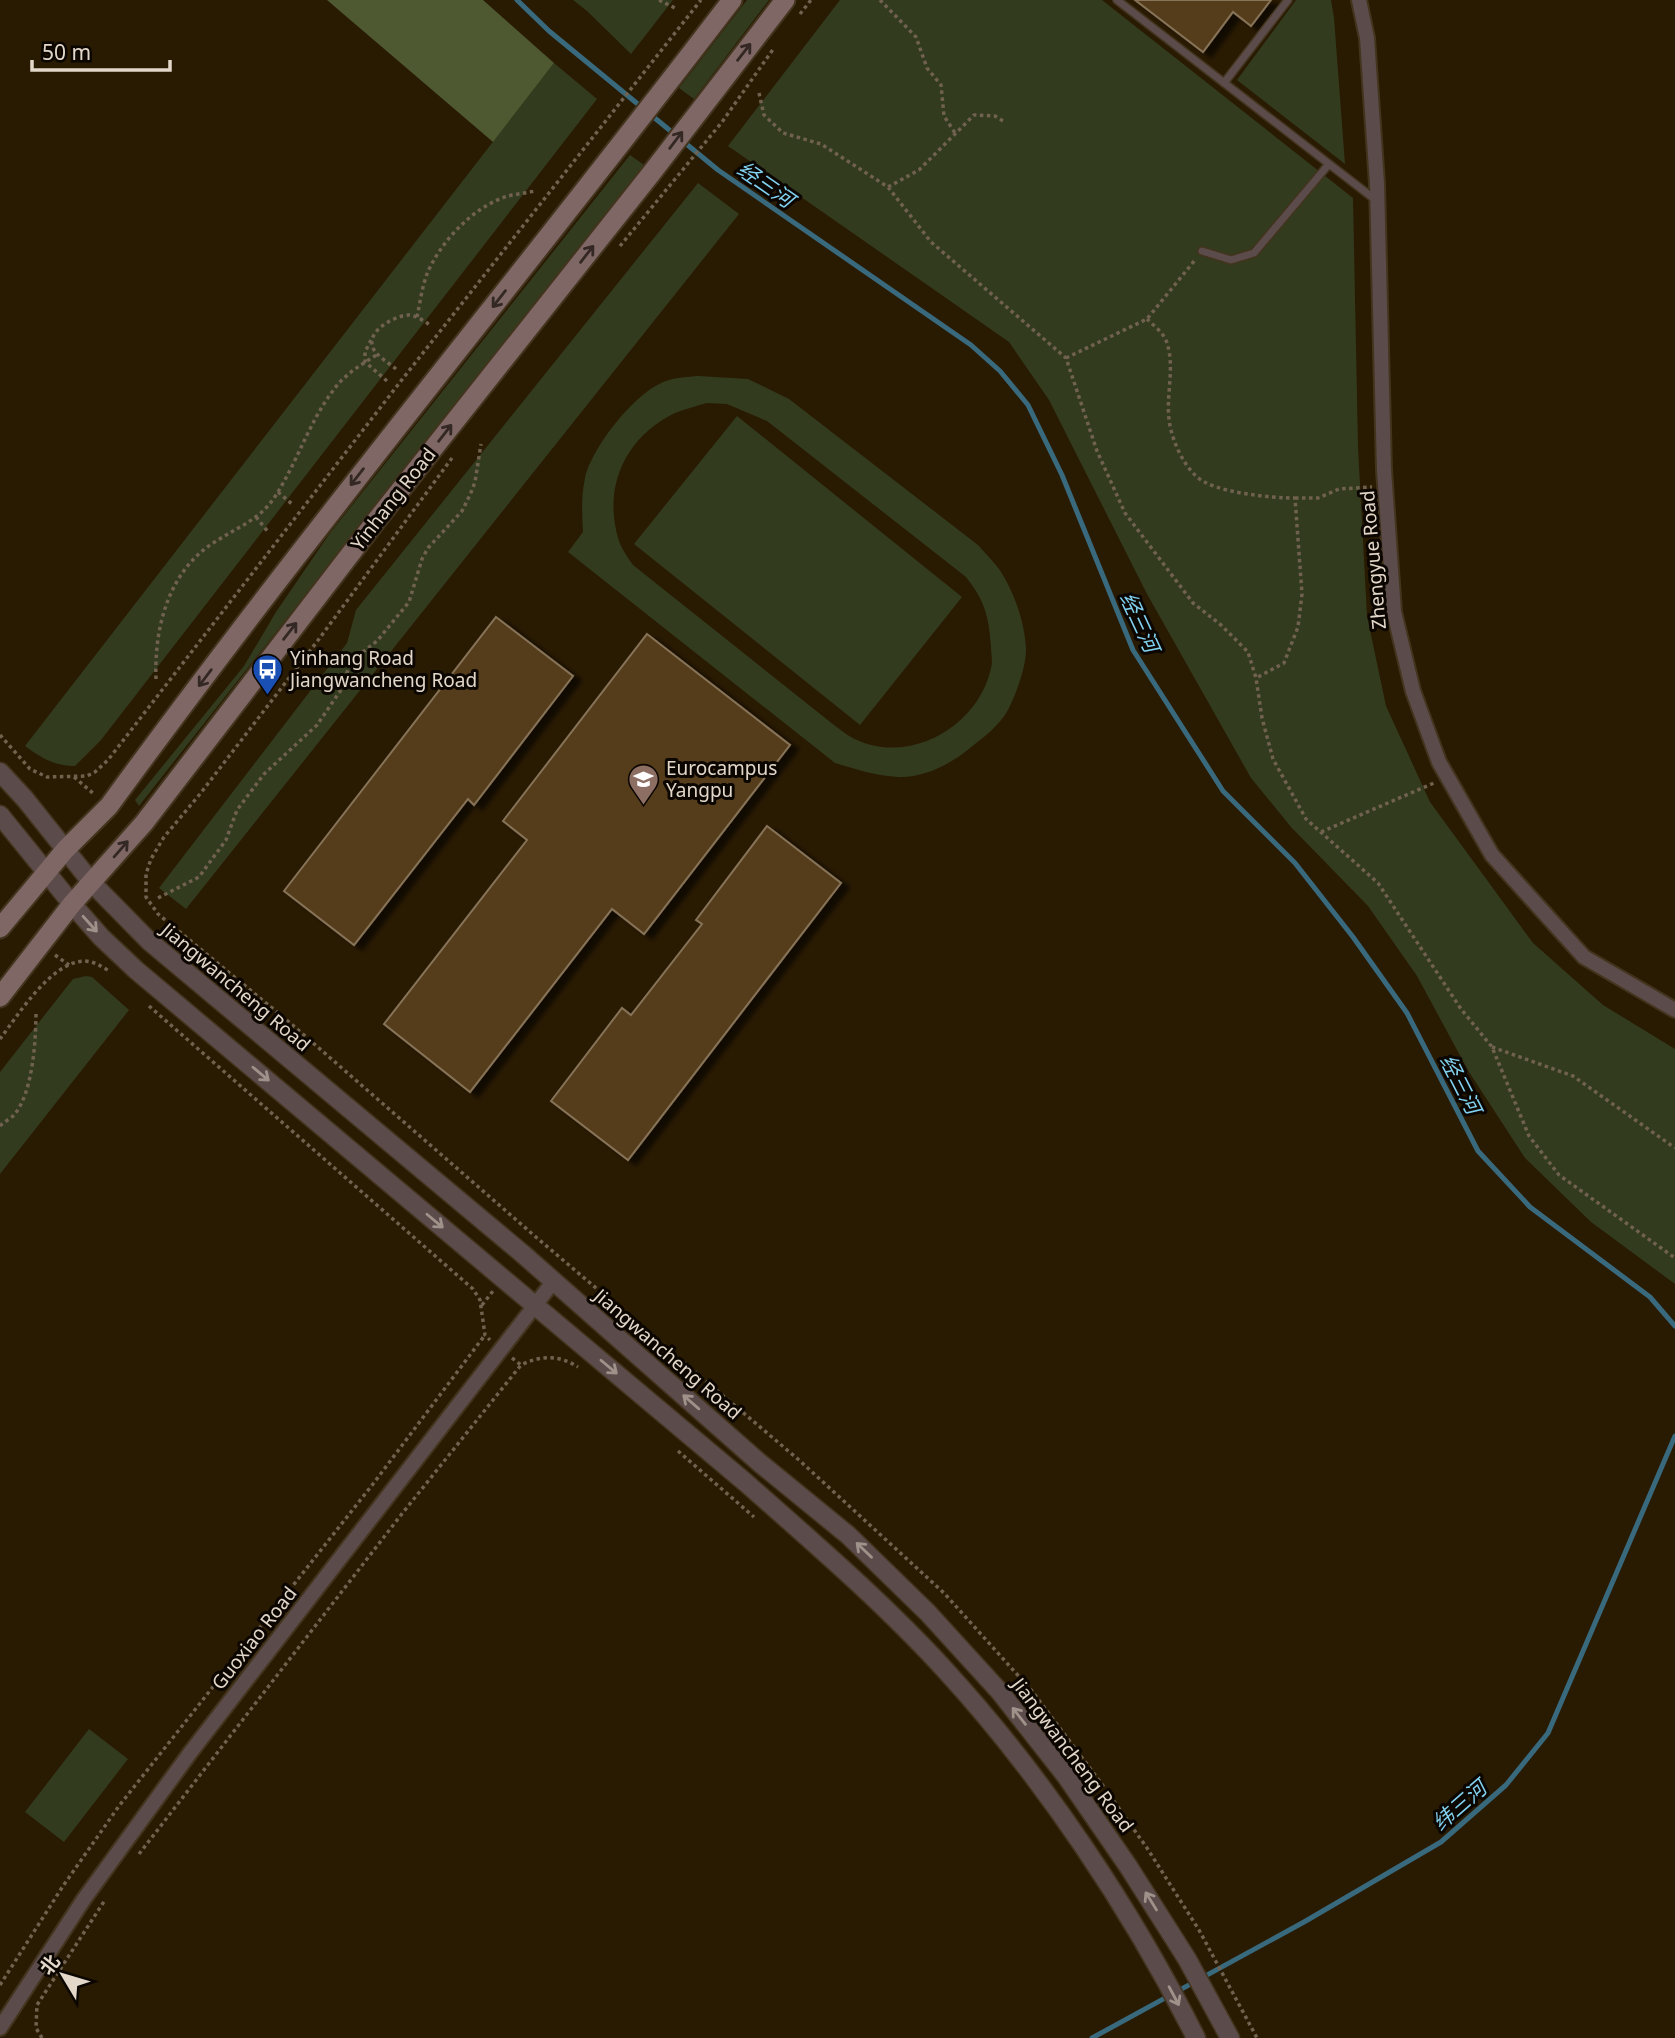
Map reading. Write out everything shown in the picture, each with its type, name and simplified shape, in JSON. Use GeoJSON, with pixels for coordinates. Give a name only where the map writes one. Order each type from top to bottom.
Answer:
{"type":"FeatureCollection","features":[{"type":"Feature","properties":{"kind":"main road"},"geometry":{"type":"LineString","coordinates":[[0,929],[65,850],[109,806],[344,494],[732,0]]}},
{"type":"Feature","properties":{"kind":"main road","name":"Yinhang Road"},"geometry":{"type":"LineString","coordinates":[[0,997],[72,904],[144,822],[375,522],[785,0]]}},
{"type":"Feature","properties":{"kind":"street","name":"Zhengyue Road"},"geometry":{"type":"LineString","coordinates":[[1359,0],[1367,38],[1377,201],[1385,487],[1394,612],[1413,691],[1439,762],[1492,855],[1584,957],[1675,1010]]}},
{"type":"Feature","properties":{"kind":"street","name":"Jiangwancheng Road"},"geometry":{"type":"LineString","coordinates":[[0,772],[92,883],[149,941],[553,1282],[761,1464],[848,1535],[956,1642],[1000,1692],[1066,1776],[1187,1959],[1230,2038]]}},
{"type":"Feature","properties":{"kind":"street"},"geometry":{"type":"LineString","coordinates":[[0,815],[45,874],[101,937],[136,970],[829,1556],[946,1671],[1045,1794],[1105,1879],[1161,1971],[1196,2038]]}},
{"type":"Feature","properties":{"kind":"street","name":"Guoxiao Road"},"geometry":{"type":"LineString","coordinates":[[0,2028],[84,1899],[190,1753],[553,1282]]}},
{"type":"Feature","properties":{"kind":"lane"},"geometry":{"type":"LineString","coordinates":[[1117,0],[1377,201]]}},
{"type":"Feature","properties":{"kind":"lane"},"geometry":{"type":"LineString","coordinates":[[1224,83],[1288,0]]}},
{"type":"Feature","properties":{"kind":"lane"},"geometry":{"type":"LineString","coordinates":[[1202,251],[1231,260],[1254,253],[1329,164]]}},
{"type":"Feature","properties":{"kind":"path"},"geometry":{"type":"LineString","coordinates":[[659,0],[677,9]]}},
{"type":"Feature","properties":{"kind":"path"},"geometry":{"type":"LineString","coordinates":[[0,735],[30,769],[47,777],[88,776],[108,760],[701,0]]}},
{"type":"Feature","properties":{"kind":"path"},"geometry":{"type":"LineString","coordinates":[[797,19],[811,0]]}},
{"type":"Feature","properties":{"kind":"path"},"geometry":{"type":"LineString","coordinates":[[880,0],[916,37],[927,68],[941,85],[944,116],[955,134]]}},
{"type":"Feature","properties":{"kind":"path"},"geometry":{"type":"LineString","coordinates":[[613,254],[722,122],[775,47]]}},
{"type":"Feature","properties":{"kind":"path"},"geometry":{"type":"LineString","coordinates":[[759,93],[764,115],[783,133],[821,144],[888,187],[931,242],[1066,358],[1097,451],[1125,513],[1194,603],[1248,652],[1273,759],[1306,819],[1378,883],[1461,1009],[1492,1047],[1529,1136],[1559,1175],[1675,1258]]}},
{"type":"Feature","properties":{"kind":"path"},"geometry":{"type":"LineString","coordinates":[[888,187],[919,170],[974,115],[995,116],[1003,121]]}},
{"type":"Feature","properties":{"kind":"path"},"geometry":{"type":"LineString","coordinates":[[417,317],[427,275],[454,233],[488,206],[506,197],[535,191]]}},
{"type":"Feature","properties":{"kind":"path"},"geometry":{"type":"LineString","coordinates":[[1066,358],[1147,318],[1202,251]]}},
{"type":"Feature","properties":{"kind":"path"},"geometry":{"type":"LineString","coordinates":[[387,381],[365,362],[365,352],[372,338],[392,320],[408,315],[430,325]]}},
{"type":"Feature","properties":{"kind":"path"},"geometry":{"type":"LineString","coordinates":[[1147,318],[1167,342],[1170,372],[1169,419],[1180,455],[1198,478],[1222,488],[1268,498],[1318,498],[1339,489],[1385,487]]}},
{"type":"Feature","properties":{"kind":"path"},"geometry":{"type":"LineString","coordinates":[[372,338],[372,346],[378,354],[396,369]]}},
{"type":"Feature","properties":{"kind":"path"},"geometry":{"type":"LineString","coordinates":[[156,679],[155,653],[159,625],[177,582],[187,566],[215,541],[257,517],[278,492],[323,406],[339,383],[378,354]]}},
{"type":"Feature","properties":{"kind":"path"},"geometry":{"type":"LineString","coordinates":[[158,898],[199,877],[226,840],[237,810],[264,774],[317,725],[343,687],[350,662],[377,641],[409,602],[428,548],[462,511],[470,495],[475,482],[481,444]]}},
{"type":"Feature","properties":{"kind":"path"},"geometry":{"type":"LineString","coordinates":[[164,837],[319,639],[460,448]]}},
{"type":"Feature","properties":{"kind":"path"},"geometry":{"type":"LineString","coordinates":[[278,492],[292,504]]}},
{"type":"Feature","properties":{"kind":"path"},"geometry":{"type":"LineString","coordinates":[[1256,678],[1283,663],[1298,627],[1302,594],[1295,498]]}},
{"type":"Feature","properties":{"kind":"path"},"geometry":{"type":"LineString","coordinates":[[257,517],[269,533]]}},
{"type":"Feature","properties":{"kind":"path"},"geometry":{"type":"LineString","coordinates":[[1321,832],[1448,777]]}},
{"type":"Feature","properties":{"kind":"path"},"geometry":{"type":"LineString","coordinates":[[0,1038],[48,980],[61,969],[86,961],[97,964],[118,977]]}},
{"type":"Feature","properties":{"kind":"path"},"geometry":{"type":"LineString","coordinates":[[143,1001],[473,1289],[480,1300],[485,1335],[521,1365]]}},
{"type":"Feature","properties":{"kind":"path"},"geometry":{"type":"LineString","coordinates":[[0,1126],[13,1116],[23,1100],[36,1047],[36,1011]]}},
{"type":"Feature","properties":{"kind":"path"},"geometry":{"type":"LineString","coordinates":[[1492,1047],[1573,1076],[1675,1148]]}},
{"type":"Feature","properties":{"kind":"path"},"geometry":{"type":"LineString","coordinates":[[0,1985],[63,1886],[119,1806],[373,1484],[485,1335]]}},
{"type":"Feature","properties":{"kind":"path"},"geometry":{"type":"LineString","coordinates":[[138,1854],[521,1365],[534,1358],[547,1357],[568,1361],[587,1374]]}},
{"type":"Feature","properties":{"kind":"path"},"geometry":{"type":"LineString","coordinates":[[677,1451],[757,1519]]}},
{"type":"Feature","properties":{"kind":"path"},"geometry":{"type":"LineString","coordinates":[[42,2038],[36,2028],[37,2005],[107,1898]]}},
{"type":"Feature","properties":{"kind":"path"},"geometry":{"type":"LineString","coordinates":[[1209,1948],[1258,2038]]}},
{"type":"Feature","properties":{"kind":"green space"},"geometry":{"type":"Polygon","coordinates":[[[327,0],[483,0],[554,63],[493,142],[327,0]]]}},
{"type":"Feature","properties":{"kind":"green space"},"geometry":{"type":"Polygon","coordinates":[[[573,0],[673,0],[631,54],[573,0]]]}},
{"type":"Feature","properties":{"kind":"green space"},"geometry":{"type":"Polygon","coordinates":[[[747,0],[769,0],[694,99],[679,88],[747,0]]]}},
{"type":"Feature","properties":{"kind":"green space"},"geometry":{"type":"Polygon","coordinates":[[[840,0],[1102,0],[1353,198],[1358,447],[1367,616],[1386,706],[1430,802],[1533,943],[1603,1005],[1675,1049],[1675,1284],[1591,1222],[1525,1158],[1469,1072],[1417,976],[1368,906],[1291,827],[1251,778],[1147,594],[1049,400],[1009,342],[728,146],[840,0]]]}},
{"type":"Feature","properties":{"kind":"green space"},"geometry":{"type":"Polygon","coordinates":[[[1296,0],[1331,0],[1345,164],[1237,80],[1296,0]]]}},
{"type":"Feature","properties":{"kind":"green space"},"geometry":{"type":"Polygon","coordinates":[[[554,63],[597,99],[101,740],[75,766],[48,761],[25,746],[554,63]]]}},
{"type":"Feature","properties":{"kind":"green space"},"geometry":{"type":"Polygon","coordinates":[[[630,155],[644,165],[139,806],[135,800],[244,666],[276,612],[330,533],[630,155]]]}},
{"type":"Feature","properties":{"kind":"green space"},"geometry":{"type":"Polygon","coordinates":[[[698,183],[739,214],[186,909],[159,888],[347,643],[356,610],[698,183]]]}},
{"type":"Feature","properties":{"kind":"green space"},"geometry":{"type":"Polygon","coordinates":[[[698,376],[748,379],[789,399],[978,545],[999,569],[1021,618],[1026,649],[1024,664],[1005,716],[963,754],[937,769],[908,777],[866,772],[835,763],[568,552],[583,532],[582,498],[585,478],[596,451],[606,436],[629,408],[654,387],[678,378],[698,376]],[[707,403],[675,413],[658,423],[631,450],[616,484],[614,502],[614,521],[619,541],[627,556],[633,565],[851,737],[878,746],[899,747],[940,735],[973,707],[992,666],[987,618],[982,602],[972,586],[966,577],[767,421],[727,404],[707,403]]]}},
{"type":"Feature","properties":{"kind":"green space"},"geometry":{"type":"Polygon","coordinates":[[[737,416],[962,597],[860,725],[634,544],[737,416]]]}},
{"type":"Feature","properties":{"kind":"green space"},"geometry":{"type":"Polygon","coordinates":[[[92,977],[129,1010],[0,1174],[0,1072],[73,979],[92,977]]]}},
{"type":"Feature","properties":{"kind":"green space"},"geometry":{"type":"Polygon","coordinates":[[[89,1729],[128,1759],[64,1842],[25,1812],[89,1729]]]}},
{"type":"Feature","properties":{"kind":"building"},"geometry":{"type":"Polygon","coordinates":[[[1135,0],[1271,0],[1251,26],[1233,12],[1203,52],[1135,0]]]}},
{"type":"Feature","properties":{"kind":"building"},"geometry":{"type":"Polygon","coordinates":[[[496,617],[573,676],[474,805],[468,799],[354,945],[284,891],[496,617]]]}},
{"type":"Feature","properties":{"kind":"building"},"geometry":{"type":"Polygon","coordinates":[[[647,634],[790,745],[644,934],[612,909],[470,1092],[384,1024],[527,840],[503,821],[647,634]]]}},
{"type":"Feature","properties":{"kind":"building"},"geometry":{"type":"Polygon","coordinates":[[[767,826],[841,883],[628,1160],[551,1101],[622,1008],[631,1015],[702,924],[696,920],[767,826]]]}},
{"type":"Feature","properties":{"kind":"waterway","name":"经三河"},"geometry":{"type":"LineString","coordinates":[[517,0],[549,31],[718,170],[971,345],[1000,371],[1028,405],[1062,475],[1133,650],[1223,791],[1295,863],[1353,937],[1407,1013],[1478,1151],[1530,1207],[1650,1297],[1675,1326]]}},
{"type":"Feature","properties":{"kind":"waterway","name":"纬三河"},"geometry":{"type":"LineString","coordinates":[[1092,2038],[1304,1922],[1441,1842],[1506,1785],[1548,1733],[1675,1436]]}},
{"type":"Feature","properties":{"kind":"place","name":"Yinhang Road Jiangwancheng Road"},"geometry":{"type":"Point","coordinates":[267,696]}},
{"type":"Feature","properties":{"kind":"place","name":"Eurocampus Yangpu"},"geometry":{"type":"Point","coordinates":[643,806]}}]}
